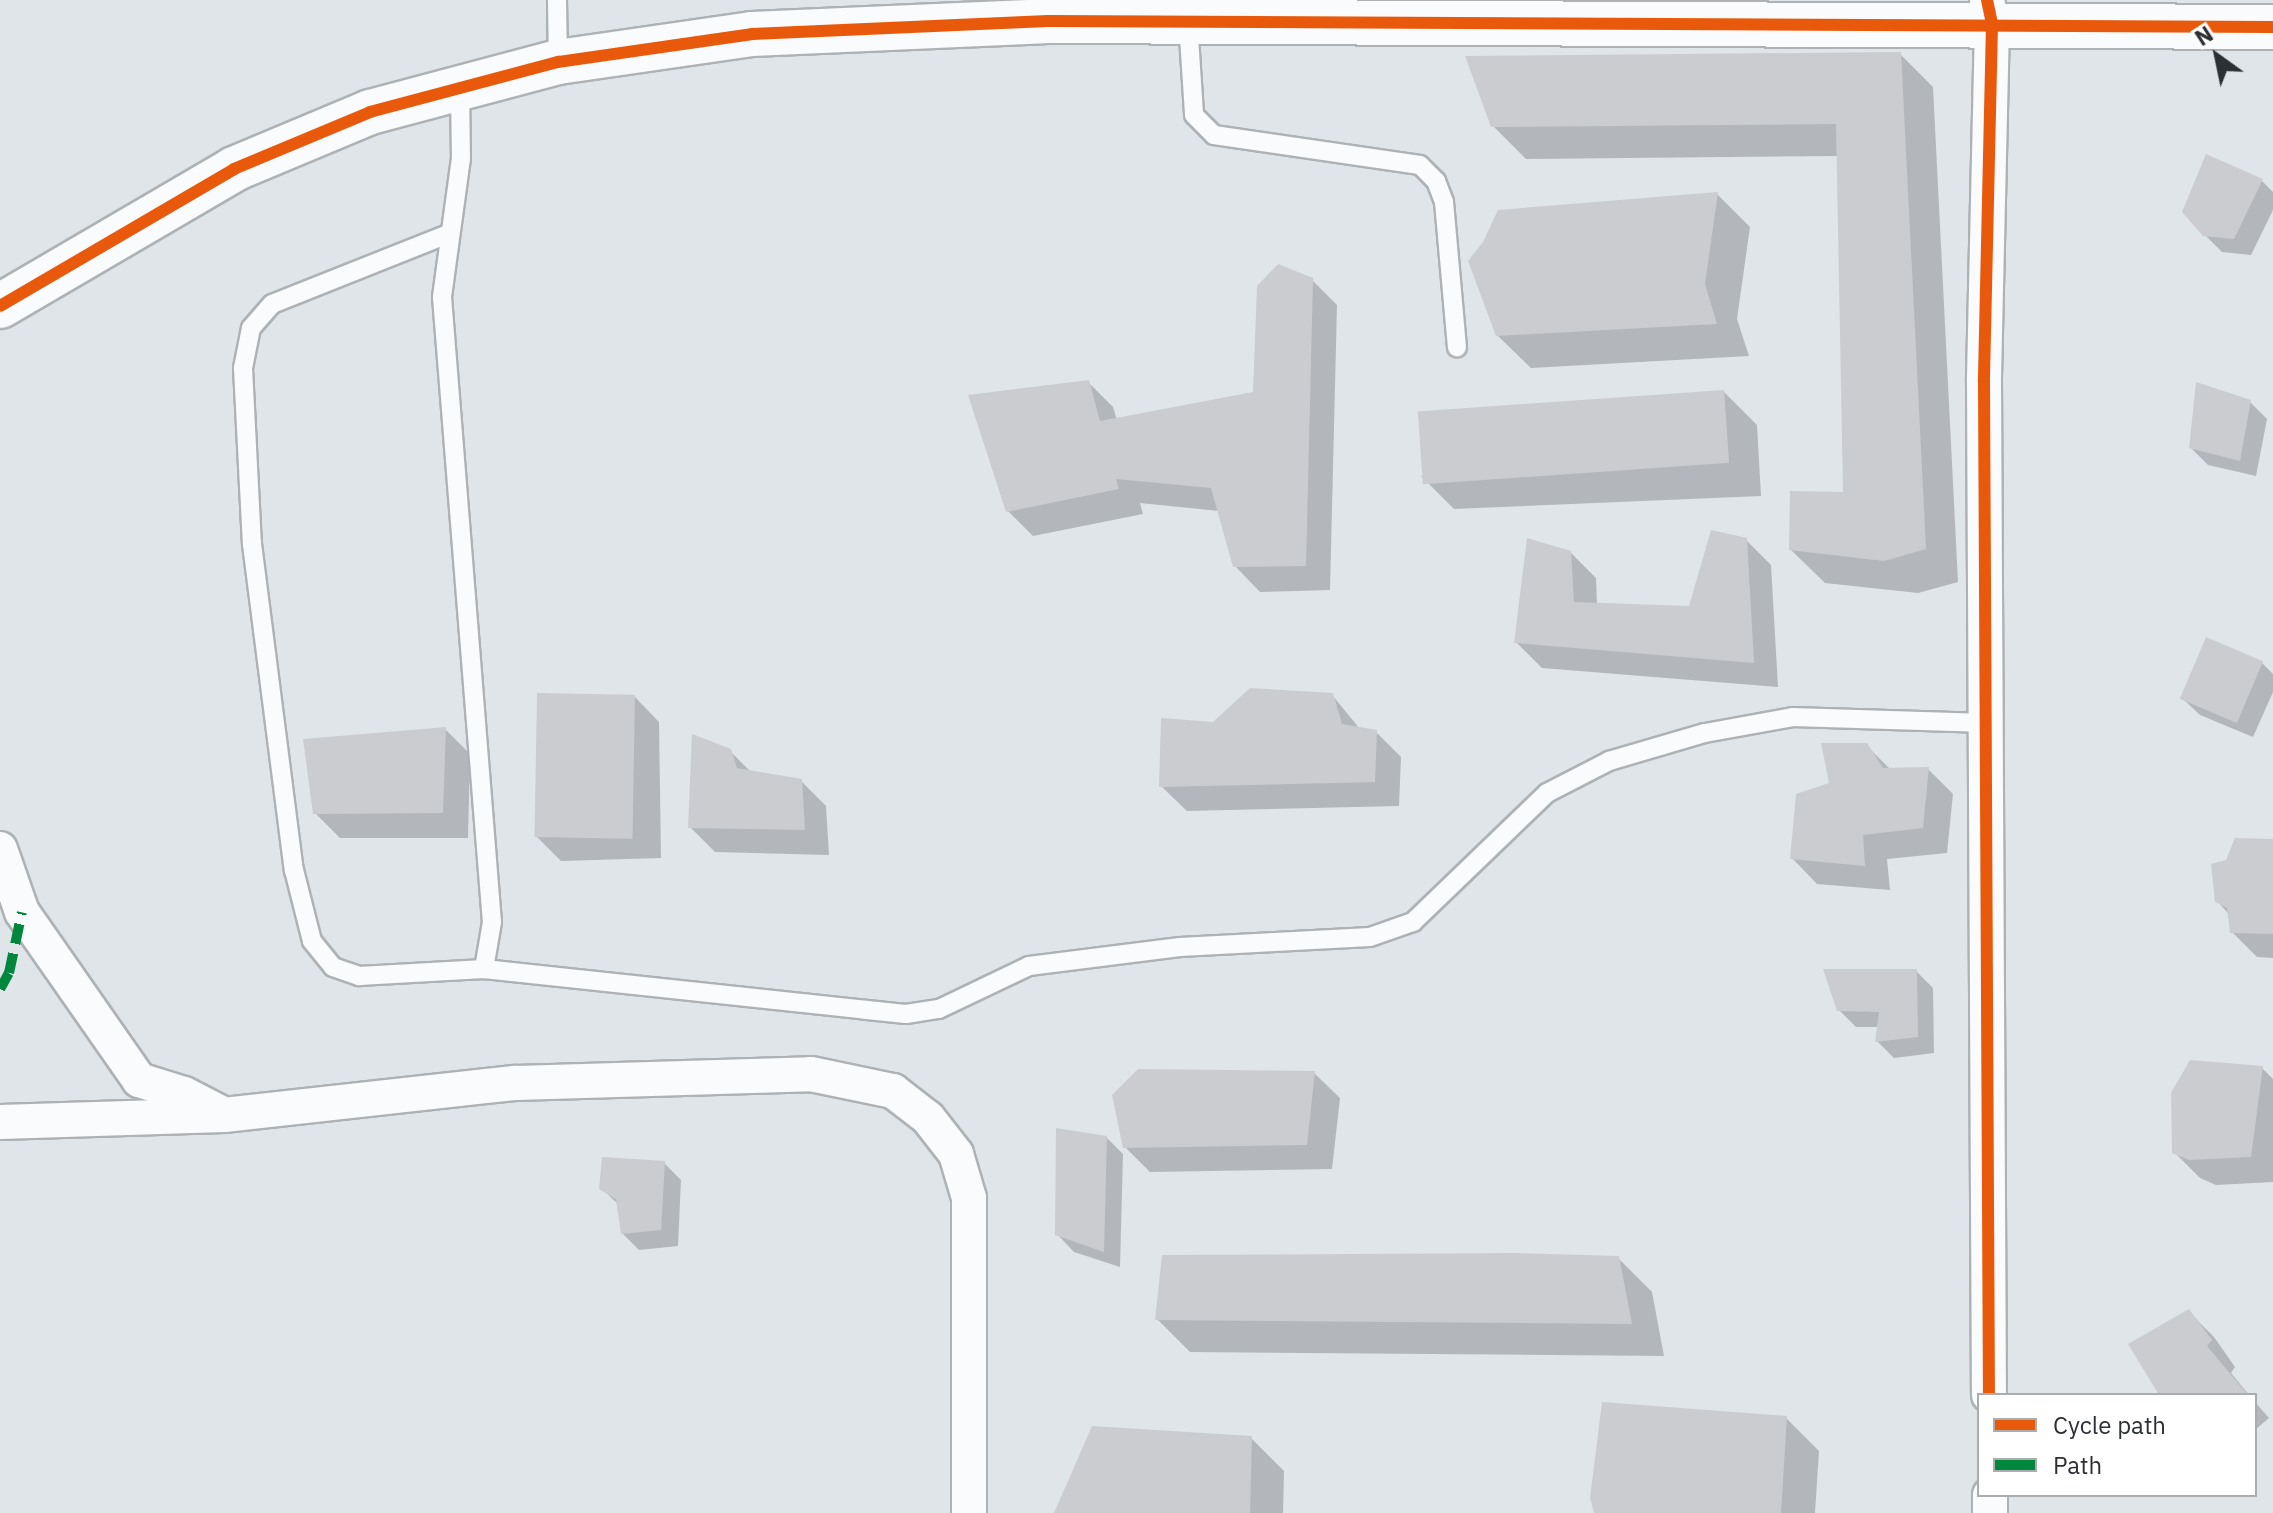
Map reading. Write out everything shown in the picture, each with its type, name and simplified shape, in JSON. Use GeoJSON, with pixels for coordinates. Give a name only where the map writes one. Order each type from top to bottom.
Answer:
{"type":"FeatureCollection","features":[{"type":"Feature","properties":{"kind":"street"},"geometry":{"type":"LineString","coordinates":[[0,306],[234,169],[370,112],[558,62],[752,34],[1048,10],[1188,21],[1990,12],[2273,27]]}},
{"type":"Feature","properties":{"kind":"street"},"geometry":{"type":"LineString","coordinates":[[1989,1393],[1984,382],[1990,12]]}},
{"type":"Feature","properties":{"kind":"street"},"geometry":{"type":"LineString","coordinates":[[0,849],[22,912],[139,1080],[184,1094],[224,1115]]}},
{"type":"Feature","properties":{"kind":"street"},"geometry":{"type":"LineString","coordinates":[[0,1122],[224,1115],[531,1083],[811,1074],[893,1091],[928,1118],[956,1154],[969,1198],[969,1513]]}},
{"type":"Feature","properties":{"kind":"lane"},"geometry":{"type":"LineString","coordinates":[[557,0],[558,62]]}},
{"type":"Feature","properties":{"kind":"lane"},"geometry":{"type":"LineString","coordinates":[[1188,21],[1194,115],[1214,135],[1420,165],[1436,181],[1444,202],[1457,347]]}},
{"type":"Feature","properties":{"kind":"lane"},"geometry":{"type":"LineString","coordinates":[[460,89],[461,158],[448,234],[442,297],[492,922],[484,969]]}},
{"type":"Feature","properties":{"kind":"lane"},"geometry":{"type":"LineString","coordinates":[[448,234],[272,304],[251,328],[243,382],[252,544],[294,870],[312,941],[333,967],[359,976],[484,969],[906,1014],[939,1009],[1029,966],[1180,947],[1370,937],[1413,922],[1547,793],[1609,761],[1705,733],[1793,717],[1986,723]]}},
{"type":"Feature","properties":{"kind":"building"},"geometry":{"type":"Polygon","coordinates":[[[1901,52],[1926,549],[1884,561],[1789,550],[1790,491],[1843,492],[1836,124],[1491,127],[1465,56],[1901,52]]]}},
{"type":"Feature","properties":{"kind":"building"},"geometry":{"type":"Polygon","coordinates":[[[2206,154],[2263,179],[2234,239],[2203,236],[2182,212],[2206,154]]]}},
{"type":"Feature","properties":{"kind":"building"},"geometry":{"type":"Polygon","coordinates":[[[1718,192],[1705,284],[1717,324],[1496,336],[1468,261],[1483,242],[1498,210],[1718,192]]]}},
{"type":"Feature","properties":{"kind":"building"},"geometry":{"type":"Polygon","coordinates":[[[1278,264],[1313,278],[1306,566],[1233,567],[1211,488],[1116,479],[1119,489],[1006,512],[968,395],[1089,380],[1100,421],[1253,392],[1257,286],[1278,264]]]}},
{"type":"Feature","properties":{"kind":"building"},"geometry":{"type":"Polygon","coordinates":[[[2196,382],[2251,400],[2240,461],[2189,448],[2196,382]]]}},
{"type":"Feature","properties":{"kind":"building"},"geometry":{"type":"Polygon","coordinates":[[[1724,390],[1729,463],[1423,484],[1418,411],[1724,390]]]}},
{"type":"Feature","properties":{"kind":"building"},"geometry":{"type":"Polygon","coordinates":[[[1711,530],[1747,538],[1754,663],[1514,643],[1527,538],[1571,551],[1574,602],[1689,606],[1711,530]]]}},
{"type":"Feature","properties":{"kind":"building"},"geometry":{"type":"Polygon","coordinates":[[[2206,637],[2263,661],[2237,723],[2180,699],[2206,637]]]}},
{"type":"Feature","properties":{"kind":"building"},"geometry":{"type":"Polygon","coordinates":[[[1250,688],[1333,693],[1342,724],[1377,730],[1375,782],[1159,787],[1161,718],[1213,722],[1250,688]]]}},
{"type":"Feature","properties":{"kind":"building"},"geometry":{"type":"Polygon","coordinates":[[[537,693],[635,695],[632,839],[534,837],[537,693]]]}},
{"type":"Feature","properties":{"kind":"building"},"geometry":{"type":"Polygon","coordinates":[[[446,727],[443,813],[313,814],[303,739],[446,727]]]}},
{"type":"Feature","properties":{"kind":"building"},"geometry":{"type":"Polygon","coordinates":[[[692,734],[731,749],[737,768],[802,779],[805,830],[688,828],[692,734]]]}},
{"type":"Feature","properties":{"kind":"building"},"geometry":{"type":"Polygon","coordinates":[[[1821,743],[1867,743],[1883,768],[1929,767],[1923,828],[1863,835],[1865,866],[1790,859],[1796,794],[1829,783],[1821,743]]]}},
{"type":"Feature","properties":{"kind":"building"},"geometry":{"type":"Polygon","coordinates":[[[2235,838],[2273,839],[2273,934],[2230,933],[2227,908],[2215,902],[2211,864],[2226,860],[2235,838]]]}},
{"type":"Feature","properties":{"kind":"building"},"geometry":{"type":"Polygon","coordinates":[[[1823,969],[1917,969],[1918,1037],[1875,1042],[1879,1012],[1837,1011],[1823,969]]]}},
{"type":"Feature","properties":{"kind":"building"},"geometry":{"type":"Polygon","coordinates":[[[2190,1060],[2263,1066],[2251,1157],[2189,1160],[2172,1153],[2171,1093],[2190,1060]]]}},
{"type":"Feature","properties":{"kind":"building"},"geometry":{"type":"Polygon","coordinates":[[[1138,1069],[1315,1071],[1307,1145],[1123,1148],[1112,1095],[1138,1069]]]}},
{"type":"Feature","properties":{"kind":"building"},"geometry":{"type":"Polygon","coordinates":[[[1056,1128],[1107,1136],[1104,1252],[1055,1235],[1056,1128]]]}},
{"type":"Feature","properties":{"kind":"building"},"geometry":{"type":"Polygon","coordinates":[[[602,1157],[665,1161],[661,1230],[621,1234],[616,1199],[599,1189],[602,1157]]]}},
{"type":"Feature","properties":{"kind":"building"},"geometry":{"type":"Polygon","coordinates":[[[1515,1253],[1619,1256],[1632,1324],[1155,1320],[1162,1255],[1515,1253]]]}},
{"type":"Feature","properties":{"kind":"building"},"geometry":{"type":"Polygon","coordinates":[[[2189,1309],[2212,1340],[2207,1346],[2246,1393],[2158,1393],[2128,1344],[2189,1309]]]}},
{"type":"Feature","properties":{"kind":"building"},"geometry":{"type":"Polygon","coordinates":[[[1602,1402],[1787,1416],[1781,1513],[1594,1513],[1590,1498],[1602,1402]]]}},
{"type":"Feature","properties":{"kind":"building"},"geometry":{"type":"Polygon","coordinates":[[[1092,1426],[1252,1436],[1250,1513],[1054,1513],[1092,1426]]]}},
{"type":"Feature","properties":{"kind":"marked path"},"geometry":{"type":"LineString","coordinates":[[0,989],[9,973],[22,912]]}},
{"type":"Feature","properties":{"kind":"cycle path"},"geometry":{"type":"LineString","coordinates":[[1987,0],[1992,24],[1984,382],[1989,1393]]}},
{"type":"Feature","properties":{"kind":"cycle path"},"geometry":{"type":"LineString","coordinates":[[0,306],[234,169],[370,112],[558,62],[752,34],[1048,21],[2273,27]]}}]}
